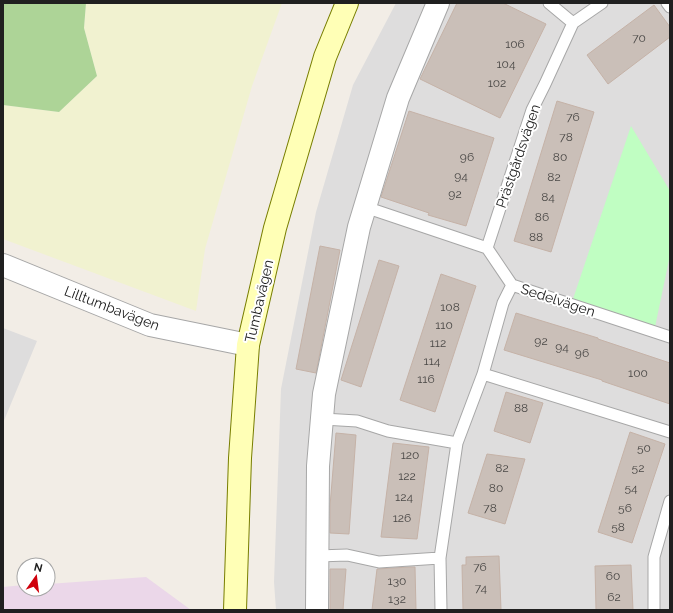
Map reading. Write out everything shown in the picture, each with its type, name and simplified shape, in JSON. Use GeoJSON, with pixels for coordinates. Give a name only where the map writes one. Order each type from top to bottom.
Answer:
{"type":"FeatureCollection","features":[{"type":"Feature","properties":{"kind":"main road","name":"Tumbavägen"},"geometry":{"type":"LineString","coordinates":[[235,610],[240,458],[248,345],[277,221],[325,57],[347,3]]}},
{"type":"Feature","properties":{"kind":"street"},"geometry":{"type":"LineString","coordinates":[[317,610],[318,466],[324,394],[359,227],[398,98],[438,3]]}},
{"type":"Feature","properties":{"kind":"street","name":"Lilltumbavägen"},"geometry":{"type":"LineString","coordinates":[[3,265],[150,325],[248,345]]}},
{"type":"Feature","properties":{"kind":"lane"},"geometry":{"type":"LineString","coordinates":[[549,3],[573,23],[602,3]]}},
{"type":"Feature","properties":{"kind":"lane"},"geometry":{"type":"LineString","coordinates":[[668,3],[670,7]]}},
{"type":"Feature","properties":{"kind":"lane","name":"Prästgårdsvägen"},"geometry":{"type":"LineString","coordinates":[[487,248],[532,110],[573,23]]}},
{"type":"Feature","properties":{"kind":"lane"},"geometry":{"type":"LineString","coordinates":[[365,207],[487,248],[512,285]]}},
{"type":"Feature","properties":{"kind":"lane","name":"Sedelvägen"},"geometry":{"type":"LineString","coordinates":[[440,610],[440,558],[457,443],[483,374],[503,303],[512,285],[670,337]]}},
{"type":"Feature","properties":{"kind":"lane"},"geometry":{"type":"LineString","coordinates":[[483,374],[670,432]]}},
{"type":"Feature","properties":{"kind":"lane"},"geometry":{"type":"LineString","coordinates":[[323,419],[357,421],[388,431],[457,443]]}},
{"type":"Feature","properties":{"kind":"lane"},"geometry":{"type":"LineString","coordinates":[[654,610],[654,556],[670,501]]}},
{"type":"Feature","properties":{"kind":"lane"},"geometry":{"type":"LineString","coordinates":[[318,556],[347,556],[379,562],[440,558]]}},
{"type":"Feature","properties":{"kind":"shaded area"},"geometry":{"type":"Polygon","coordinates":[[[396,3],[670,3],[670,610],[276,610],[274,582],[281,389],[316,212],[353,85],[396,3]]]}},
{"type":"Feature","properties":{"kind":"shaded area"},"geometry":{"type":"Polygon","coordinates":[[[3,328],[37,341],[3,423],[3,328]]]}},
{"type":"Feature","properties":{"kind":"shaded area"},"geometry":{"type":"Polygon","coordinates":[[[146,577],[191,610],[3,610],[3,587],[16,586],[16,597],[56,597],[56,583],[146,577]]]}},
{"type":"Feature","properties":{"kind":"green space"},"geometry":{"type":"Polygon","coordinates":[[[3,3],[86,3],[84,28],[97,76],[59,112],[3,105],[3,3]]]}},
{"type":"Feature","properties":{"kind":"green space"},"geometry":{"type":"Polygon","coordinates":[[[86,3],[282,3],[252,86],[205,249],[196,311],[3,239],[3,105],[59,112],[97,76],[84,28],[86,3]]]}},
{"type":"Feature","properties":{"kind":"green space"},"geometry":{"type":"Polygon","coordinates":[[[631,126],[670,191],[670,255],[655,327],[573,299],[631,126]]]}},
{"type":"Feature","properties":{"kind":"building"},"geometry":{"type":"Polygon","coordinates":[[[457,3],[503,3],[546,24],[500,118],[420,79],[457,3]]]}},
{"type":"Feature","properties":{"kind":"building"},"geometry":{"type":"Polygon","coordinates":[[[654,5],[670,27],[670,37],[608,84],[587,55],[654,5]]]}},
{"type":"Feature","properties":{"kind":"building"},"geometry":{"type":"Polygon","coordinates":[[[557,101],[594,112],[551,252],[514,241],[557,101]]]}},
{"type":"Feature","properties":{"kind":"building"},"geometry":{"type":"Polygon","coordinates":[[[409,111],[494,138],[466,226],[428,215],[429,213],[381,197],[409,111]]]}},
{"type":"Feature","properties":{"kind":"building"},"geometry":{"type":"Polygon","coordinates":[[[320,246],[340,250],[316,373],[296,369],[320,246]]]}},
{"type":"Feature","properties":{"kind":"building"},"geometry":{"type":"Polygon","coordinates":[[[379,260],[399,266],[361,387],[341,380],[379,260]]]}},
{"type":"Feature","properties":{"kind":"building"},"geometry":{"type":"Polygon","coordinates":[[[441,274],[476,286],[435,412],[400,400],[441,274]]]}},
{"type":"Feature","properties":{"kind":"building"},"geometry":{"type":"Polygon","coordinates":[[[516,313],[598,338],[670,363],[670,404],[602,380],[504,350],[516,313]]]}},
{"type":"Feature","properties":{"kind":"building"},"geometry":{"type":"Polygon","coordinates":[[[506,392],[543,403],[530,443],[494,431],[506,392]]]}},
{"type":"Feature","properties":{"kind":"building"},"geometry":{"type":"Polygon","coordinates":[[[630,432],[665,444],[632,543],[598,532],[630,432]]]}},
{"type":"Feature","properties":{"kind":"building"},"geometry":{"type":"Polygon","coordinates":[[[336,433],[356,435],[349,534],[330,533],[330,506],[336,433]]]}},
{"type":"Feature","properties":{"kind":"building"},"geometry":{"type":"Polygon","coordinates":[[[393,443],[429,447],[417,539],[381,537],[393,443]]]}},
{"type":"Feature","properties":{"kind":"building"},"geometry":{"type":"Polygon","coordinates":[[[487,454],[525,459],[505,524],[468,513],[487,454]]]}},
{"type":"Feature","properties":{"kind":"building"},"geometry":{"type":"Polygon","coordinates":[[[499,556],[501,610],[463,610],[462,565],[466,565],[466,557],[499,556]]]}},
{"type":"Feature","properties":{"kind":"building"},"geometry":{"type":"Polygon","coordinates":[[[631,565],[633,610],[596,610],[595,566],[631,565]]]}},
{"type":"Feature","properties":{"kind":"building"},"geometry":{"type":"Polygon","coordinates":[[[415,567],[416,610],[372,610],[377,569],[415,567]]]}},
{"type":"Feature","properties":{"kind":"building"},"geometry":{"type":"Polygon","coordinates":[[[330,569],[346,569],[343,610],[330,610],[330,569]]]}}]}
